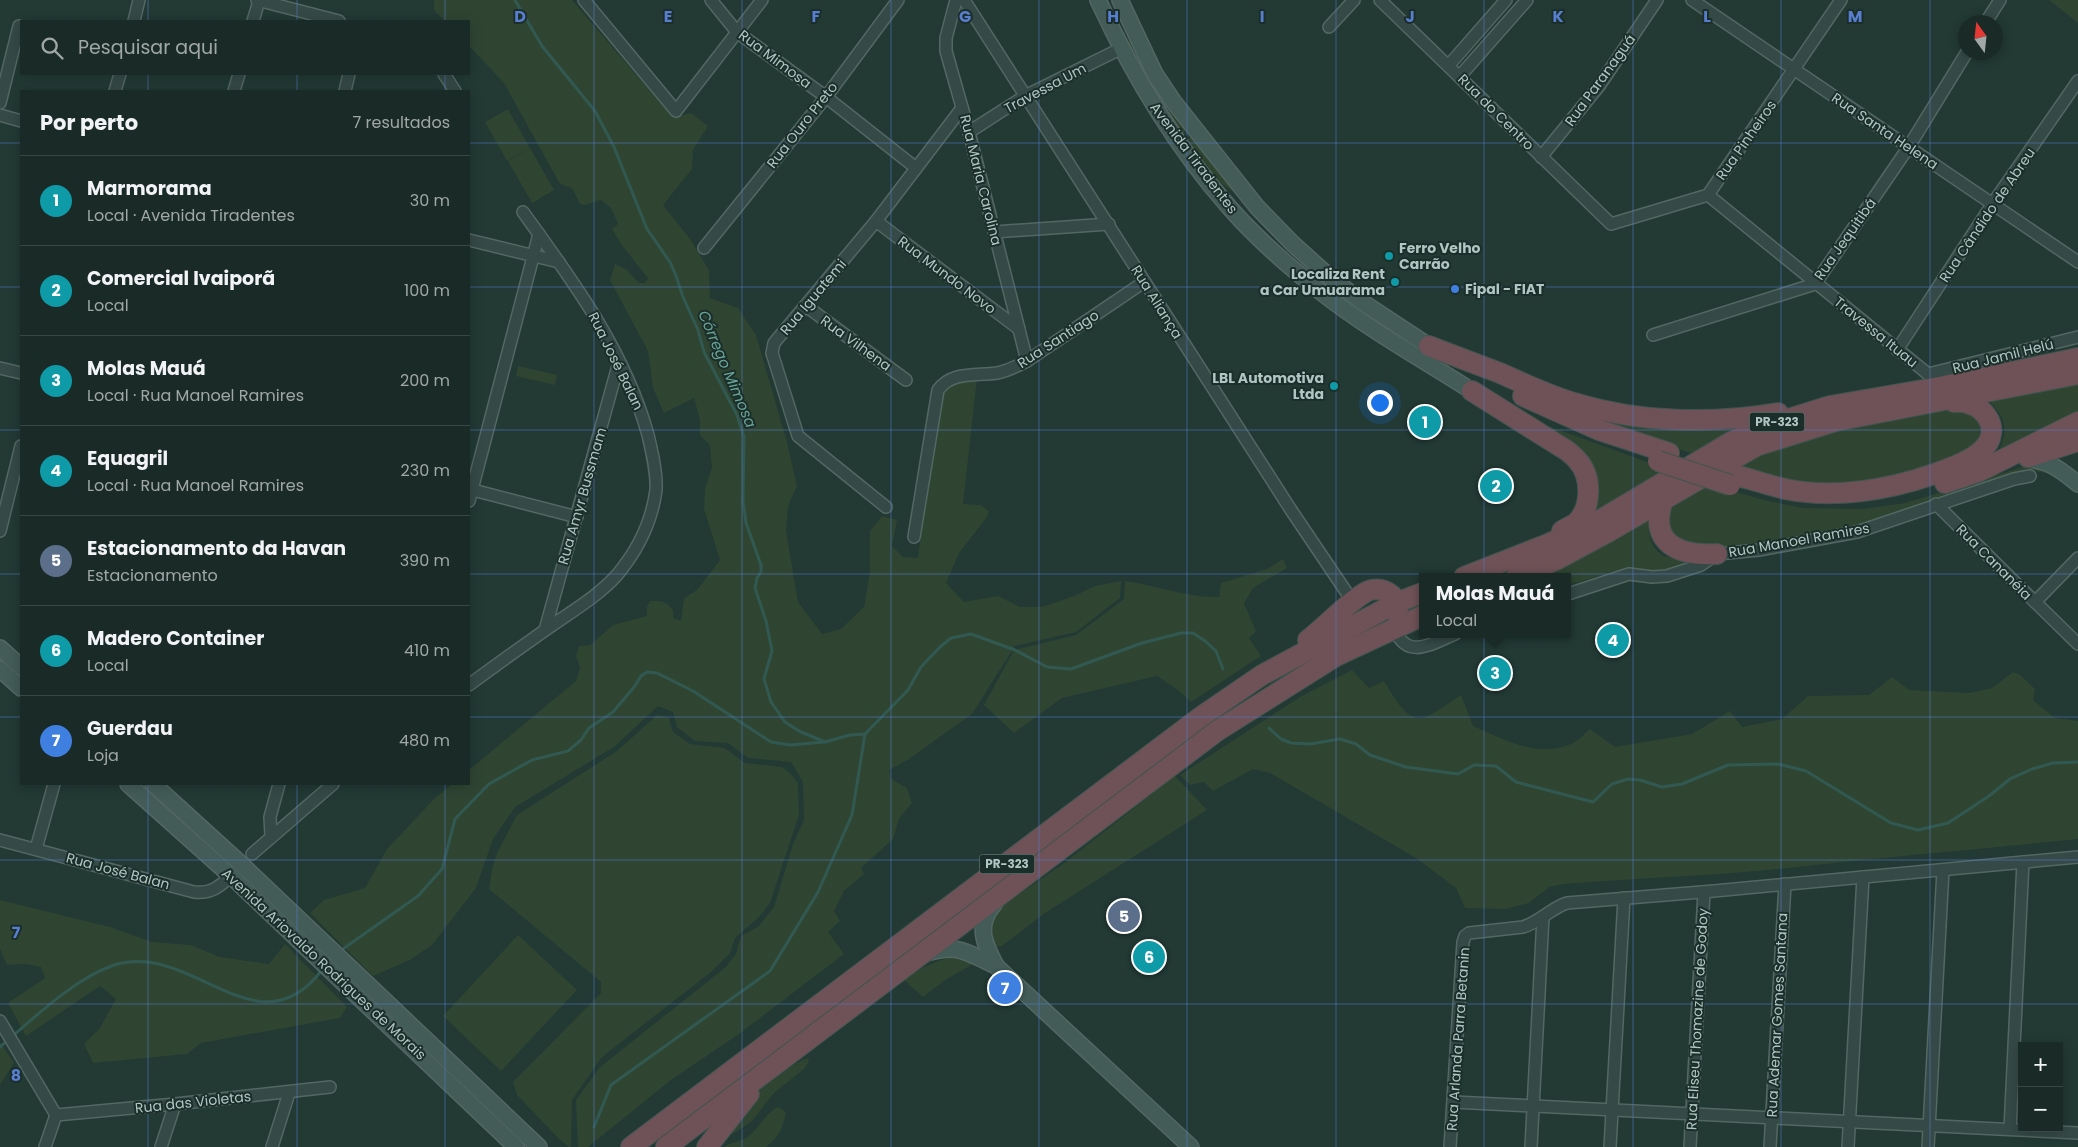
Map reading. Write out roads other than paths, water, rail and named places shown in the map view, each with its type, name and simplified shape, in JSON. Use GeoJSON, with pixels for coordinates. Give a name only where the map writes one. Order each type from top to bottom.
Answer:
{"type":"FeatureCollection","features":[{"type":"Feature","properties":{"kind":"highway"},"geometry":{"type":"LineString","coordinates":[[1428,346],[1577,404],[1629,415],[1656,418],[1716,419],[1750,417],[1830,406]]}},
{"type":"Feature","properties":{"kind":"highway"},"geometry":{"type":"LineString","coordinates":[[1428,346],[1549,409],[1663,457]]}},
{"type":"Feature","properties":{"kind":"highway","name":"PR-323"},"geometry":{"type":"LineString","coordinates":[[1474,573],[1548,544],[1602,519],[1731,442],[1768,425],[1830,406],[1940,387],[2078,358]]}},
{"type":"Feature","properties":{"kind":"highway","name":"PR-323"},"geometry":{"type":"LineString","coordinates":[[1525,573],[1556,560],[1756,446],[1836,421],[2078,374]]}},
{"type":"Feature","properties":{"kind":"highway"},"geometry":{"type":"LineString","coordinates":[[1472,391],[1595,440],[1663,457],[1784,498],[1851,503],[1908,496],[1980,471],[2078,422]]}},
{"type":"Feature","properties":{"kind":"highway"},"geometry":{"type":"LineString","coordinates":[[1472,391],[1566,450],[1579,462],[1586,475],[1589,488],[1587,505],[1577,522],[1502,562]]}},
{"type":"Feature","properties":{"kind":"highway"},"geometry":{"type":"LineString","coordinates":[[1732,480],[1786,489],[1850,493],[1886,487],[1950,468],[1970,459],[1982,450],[1989,441],[1991,431],[1989,420],[1984,410],[1975,404],[1962,401],[1910,407]]}},
{"type":"Feature","properties":{"kind":"highway"},"geometry":{"type":"LineString","coordinates":[[1980,471],[2027,467],[2078,441]]}},
{"type":"Feature","properties":{"kind":"highway"},"geometry":{"type":"LineString","coordinates":[[1663,500],[1658,519],[1659,528],[1667,541],[1691,555],[1717,554]]}},
{"type":"Feature","properties":{"kind":"highway"},"geometry":{"type":"LineString","coordinates":[[1262,675],[1324,628],[1366,592],[1375,589],[1384,590],[1392,595],[1396,615]]}},
{"type":"Feature","properties":{"kind":"highway","name":"PR-323"},"geometry":{"type":"LineString","coordinates":[[671,1146],[788,1055],[1217,732],[1336,656],[1396,615],[1419,596]]}},
{"type":"Feature","properties":{"kind":"highway","name":"PR-323"},"geometry":{"type":"LineString","coordinates":[[636,1143],[1186,728],[1262,675],[1396,615],[1419,616]]}},
{"type":"Feature","properties":{"kind":"highway"},"geometry":{"type":"LineString","coordinates":[[707,1147],[746,1096],[784,1064],[788,1055]]}},
{"type":"Feature","properties":{"kind":"highway"},"geometry":{"type":"LineString","coordinates":[[671,1146],[669,1136],[673,1125],[696,1099]]}},
{"type":"Feature","properties":{"kind":"street"},"geometry":{"type":"LineString","coordinates":[[134,20],[139,0]]}},
{"type":"Feature","properties":{"kind":"street"},"geometry":{"type":"LineString","coordinates":[[253,20],[258,0],[335,20]]}},
{"type":"Feature","properties":{"kind":"street"},"geometry":{"type":"LineString","coordinates":[[584,0],[676,111],[762,0]]}},
{"type":"Feature","properties":{"kind":"street","name":"Rua Mimosa"},"geometry":{"type":"LineString","coordinates":[[711,0],[737,32],[826,97],[916,168]]}},
{"type":"Feature","properties":{"kind":"street","name":"Rua Ouro Preto"},"geometry":{"type":"LineString","coordinates":[[704,248],[826,97],[898,0]]}},
{"type":"Feature","properties":{"kind":"street","name":"Rua Maria Carolina"},"geometry":{"type":"LineString","coordinates":[[956,0],[946,38],[946,51],[969,132],[1027,361]]}},
{"type":"Feature","properties":{"kind":"street","name":"Rua Aliança"},"geometry":{"type":"LineString","coordinates":[[964,0],[1291,510],[1353,602]]}},
{"type":"Feature","properties":{"kind":"street","name":"Avenida Tiradentes"},"geometry":{"type":"LineString","coordinates":[[1098,0],[1145,92],[1217,192],[1245,224],[1300,274],[1353,315],[1472,391]]}},
{"type":"Feature","properties":{"kind":"street","name":"Avenida Tiradentes"},"geometry":{"type":"LineString","coordinates":[[1120,0],[1155,74],[1195,130],[1244,192],[1273,224],[1332,279],[1362,302],[1428,346]]}},
{"type":"Feature","properties":{"kind":"street"},"geometry":{"type":"LineString","coordinates":[[1329,27],[1354,0]]}},
{"type":"Feature","properties":{"kind":"street","name":"Rua do Centro"},"geometry":{"type":"LineString","coordinates":[[1380,0],[1611,224]]}},
{"type":"Feature","properties":{"kind":"street"},"geometry":{"type":"LineString","coordinates":[[1449,65],[1506,0]]}},
{"type":"Feature","properties":{"kind":"street"},"geometry":{"type":"LineString","coordinates":[[1460,76],[1527,0]]}},
{"type":"Feature","properties":{"kind":"street","name":"Rua Paranaguá"},"geometry":{"type":"LineString","coordinates":[[1541,157],[1599,86],[1657,0]]}},
{"type":"Feature","properties":{"kind":"street","name":"Rua Santa Helena"},"geometry":{"type":"LineString","coordinates":[[1692,0],[2078,262]]}},
{"type":"Feature","properties":{"kind":"street","name":"Rua Pinheiros"},"geometry":{"type":"LineString","coordinates":[[1611,224],[1708,195],[1841,0]]}},
{"type":"Feature","properties":{"kind":"street"},"geometry":{"type":"LineString","coordinates":[[1990,15],[1997,2]]}},
{"type":"Feature","properties":{"kind":"street"},"geometry":{"type":"LineString","coordinates":[[0,103],[20,26]]}},
{"type":"Feature","properties":{"kind":"street"},"geometry":{"type":"LineString","coordinates":[[1119,42],[1132,28]]}},
{"type":"Feature","properties":{"kind":"street","name":"Travessa Um"},"geometry":{"type":"LineString","coordinates":[[969,132],[1026,96],[1119,42]]}},
{"type":"Feature","properties":{"kind":"street","name":"Rua Jequitibá"},"geometry":{"type":"LineString","coordinates":[[1653,335],[1815,284],[1908,148],[1963,60]]}},
{"type":"Feature","properties":{"kind":"street"},"geometry":{"type":"LineString","coordinates":[[115,90],[120,75]]}},
{"type":"Feature","properties":{"kind":"street"},"geometry":{"type":"LineString","coordinates":[[234,90],[239,75]]}},
{"type":"Feature","properties":{"kind":"street"},"geometry":{"type":"LineString","coordinates":[[345,90],[349,75]]}},
{"type":"Feature","properties":{"kind":"street"},"geometry":{"type":"LineString","coordinates":[[445,75],[454,90]]}},
{"type":"Feature","properties":{"kind":"street","name":"Rua Cândido de Abreu"},"geometry":{"type":"LineString","coordinates":[[1897,350],[1993,203],[2078,81]]}},
{"type":"Feature","properties":{"kind":"street","name":"Rua Iguatemi"},"geometry":{"type":"LineString","coordinates":[[886,507],[798,436],[772,353],[774,343],[876,221],[962,108]]}},
{"type":"Feature","properties":{"kind":"street"},"geometry":{"type":"LineString","coordinates":[[0,115],[20,121]]}},
{"type":"Feature","properties":{"kind":"street"},"geometry":{"type":"LineString","coordinates":[[1180,142],[1195,130]]}},
{"type":"Feature","properties":{"kind":"street","name":"Travessa Ituau"},"geometry":{"type":"LineString","coordinates":[[1708,195],[1815,284],[1928,374]]}},
{"type":"Feature","properties":{"kind":"street","name":"Rua José Balan"},"geometry":{"type":"LineString","coordinates":[[470,684],[602,590],[626,564],[641,538],[653,507],[656,473],[652,450],[644,420],[619,362],[586,301],[523,212]]}},
{"type":"Feature","properties":{"kind":"street","name":"Rua Mundo Novo"},"geometry":{"type":"LineString","coordinates":[[876,221],[1019,329]]}},
{"type":"Feature","properties":{"kind":"street"},"geometry":{"type":"LineString","coordinates":[[994,232],[1109,224]]}},
{"type":"Feature","properties":{"kind":"street"},"geometry":{"type":"LineString","coordinates":[[539,234],[470,489],[576,517]]}},
{"type":"Feature","properties":{"kind":"street"},"geometry":{"type":"LineString","coordinates":[[470,240],[559,262]]}},
{"type":"Feature","properties":{"kind":"street","name":"Rua Santiago"},"geometry":{"type":"LineString","coordinates":[[914,537],[938,390],[944,382],[954,377],[998,373],[1027,361],[1144,282]]}},
{"type":"Feature","properties":{"kind":"street"},"geometry":{"type":"LineString","coordinates":[[1353,315],[1362,302]]}},
{"type":"Feature","properties":{"kind":"street","name":"Rua Vilhena"},"geometry":{"type":"LineString","coordinates":[[806,306],[906,380]]}},
{"type":"Feature","properties":{"kind":"street","name":"Rua Jamil Helú"},"geometry":{"type":"LineString","coordinates":[[1928,374],[2078,337]]}},
{"type":"Feature","properties":{"kind":"street","name":"Rua Amyr Bussmam"},"geometry":{"type":"LineString","coordinates":[[545,630],[619,362]]}},
{"type":"Feature","properties":{"kind":"street"},"geometry":{"type":"LineString","coordinates":[[0,368],[20,373]]}},
{"type":"Feature","properties":{"kind":"street"},"geometry":{"type":"LineString","coordinates":[[0,531],[20,450]]}},
{"type":"Feature","properties":{"kind":"street"},"geometry":{"type":"LineString","coordinates":[[2027,467],[2038,459],[2049,463],[2078,484]]}},
{"type":"Feature","properties":{"kind":"street","name":"Rua Manoel Ramires"},"geometry":{"type":"LineString","coordinates":[[1571,593],[1629,574],[1652,577],[1667,576],[1701,565],[1717,554],[1759,550],[1858,532],[2014,479],[2027,467]]}},
{"type":"Feature","properties":{"kind":"street","name":"Rua Cananéia"},"geometry":{"type":"LineString","coordinates":[[1936,504],[2035,602],[2078,558]]}},
{"type":"Feature","properties":{"kind":"street"},"geometry":{"type":"LineString","coordinates":[[2035,602],[2078,644]]}},
{"type":"Feature","properties":{"kind":"street"},"geometry":{"type":"LineString","coordinates":[[1396,615],[1398,638],[1408,646],[1419,648],[1446,638]]}},
{"type":"Feature","properties":{"kind":"street"},"geometry":{"type":"LineString","coordinates":[[0,648],[20,666]]}},
{"type":"Feature","properties":{"kind":"street"},"geometry":{"type":"LineString","coordinates":[[0,669],[20,687]]}},
{"type":"Feature","properties":{"kind":"street"},"geometry":{"type":"LineString","coordinates":[[36,849],[54,785]]}},
{"type":"Feature","properties":{"kind":"street","name":"Avenida Ariovaldo Rodrigues de Morais"},"geometry":{"type":"LineString","coordinates":[[129,785],[231,876],[331,960],[540,1147]]}},
{"type":"Feature","properties":{"kind":"street","name":"Avenida Ariovaldo Rodrigues de Morais"},"geometry":{"type":"LineString","coordinates":[[154,785],[242,864],[331,960],[516,1147]]}},
{"type":"Feature","properties":{"kind":"street"},"geometry":{"type":"LineString","coordinates":[[272,836],[270,818],[279,785]]}},
{"type":"Feature","properties":{"kind":"street"},"geometry":{"type":"LineString","coordinates":[[252,854],[332,785]]}},
{"type":"Feature","properties":{"kind":"street","name":"Rua José Balan"},"geometry":{"type":"LineString","coordinates":[[0,840],[194,892],[205,893],[212,891],[231,876]]}},
{"type":"Feature","properties":{"kind":"street"},"geometry":{"type":"LineString","coordinates":[[1531,1147],[1543,917],[1555,907],[1568,903],[2078,857]]}},
{"type":"Feature","properties":{"kind":"street"},"geometry":{"type":"LineString","coordinates":[[2010,1129],[2023,862]]}},
{"type":"Feature","properties":{"kind":"street"},"geometry":{"type":"LineString","coordinates":[[1928,1147],[1943,870]]}},
{"type":"Feature","properties":{"kind":"street"},"geometry":{"type":"LineString","coordinates":[[1848,1147],[1863,877]]}},
{"type":"Feature","properties":{"kind":"street","name":"Rua Ademar Gomes Santana"},"geometry":{"type":"LineString","coordinates":[[1770,1147],[1785,884]]}},
{"type":"Feature","properties":{"kind":"street","name":"Rua Eliseu Thomazine de Godoy"},"geometry":{"type":"LineString","coordinates":[[1690,1147],[1704,892]]}},
{"type":"Feature","properties":{"kind":"street"},"geometry":{"type":"LineString","coordinates":[[996,966],[986,946],[983,924],[990,909],[1004,893]]}},
{"type":"Feature","properties":{"kind":"street"},"geometry":{"type":"LineString","coordinates":[[1610,1147],[1624,898]]}},
{"type":"Feature","properties":{"kind":"street","name":"Rua Arlanda Parra Betanin"},"geometry":{"type":"LineString","coordinates":[[1450,1147],[1463,942],[1465,936],[1469,933],[1523,927],[1543,917]]}},
{"type":"Feature","properties":{"kind":"street"},"geometry":{"type":"LineString","coordinates":[[921,955],[943,948],[957,948],[996,966],[1191,1147]]}},
{"type":"Feature","properties":{"kind":"street"},"geometry":{"type":"LineString","coordinates":[[0,1021],[56,1114],[45,1147]]}},
{"type":"Feature","properties":{"kind":"street","name":"Rua das Violetas"},"geometry":{"type":"LineString","coordinates":[[56,1114],[289,1093],[330,1087]]}},
{"type":"Feature","properties":{"kind":"street"},"geometry":{"type":"LineString","coordinates":[[272,1147],[289,1093]]}},
{"type":"Feature","properties":{"kind":"street"},"geometry":{"type":"LineString","coordinates":[[1453,1102],[2010,1129],[2078,1134]]}},
{"type":"Feature","properties":{"kind":"street"},"geometry":{"type":"LineString","coordinates":[[161,1147],[176,1104]]}},
{"type":"Feature","properties":{"kind":"street"},"geometry":{"type":"LineString","coordinates":[[624,1147],[635,1139],[636,1143]]}},
{"type":"Feature","properties":{"kind":"waterway","name":"Córrego Mimosa"},"geometry":{"type":"LineString","coordinates":[[515,0],[542,46],[595,111],[614,147],[647,229],[670,262],[698,330],[704,352],[737,415],[744,437],[743,501],[746,523],[761,565],[761,572],[757,578],[755,588],[766,621],[772,651],[764,679],[771,702],[785,722],[799,731],[825,742],[850,735],[865,734],[908,690],[921,667],[940,647],[951,638],[971,634],[1015,650],[1047,667],[1071,669],[1142,643],[1181,633],[1193,633],[1216,651],[1223,669]]}},
{"type":"Feature","properties":{"kind":"waterway"},"geometry":{"type":"LineString","coordinates":[[340,951],[418,896],[442,869],[455,819],[489,784],[532,760],[568,751],[581,740],[589,728],[613,712],[641,676],[647,672],[657,673],[693,691],[771,742],[790,745],[824,742]]}},
{"type":"Feature","properties":{"kind":"waterway"},"geometry":{"type":"LineString","coordinates":[[1269,728],[1281,739],[1291,743],[1310,744],[1340,739],[1356,744],[1370,755],[1406,767],[1458,774],[1474,765],[1496,766],[1516,782],[1593,802],[1612,784],[1628,779],[1640,780],[1662,787],[1682,784],[1728,765],[1778,764],[1806,771],[1891,823],[1918,830],[1948,823],[1989,796],[2010,779],[2032,769],[2053,763],[2078,762]]}},
{"type":"Feature","properties":{"kind":"waterway"},"geometry":{"type":"LineString","coordinates":[[594,1127],[611,1085],[770,971],[818,892],[852,815],[865,734]]}},
{"type":"Feature","properties":{"kind":"waterway"},"geometry":{"type":"LineString","coordinates":[[0,1047],[68,990],[99,971],[114,965],[143,962],[170,967],[248,999],[273,1002],[298,993],[322,970]]}},
{"type":"Feature","properties":{"kind":"place","name":"Ferro Velho Carrão"},"geometry":{"type":"Point","coordinates":[1389,256]}},
{"type":"Feature","properties":{"kind":"place","name":"Localiza Rent a Car Umuarama"},"geometry":{"type":"Point","coordinates":[1395,282]}},
{"type":"Feature","properties":{"kind":"place","name":"Fipal - FIAT"},"geometry":{"type":"Point","coordinates":[1455,289]}},
{"type":"Feature","properties":{"kind":"place","name":"LBL Automotiva Ltda"},"geometry":{"type":"Point","coordinates":[1334,386]}},
{"type":"Feature","properties":{"kind":"place","name":"Marmorama"},"geometry":{"type":"Point","coordinates":[1425,422]}},
{"type":"Feature","properties":{"kind":"place","name":"Comercial Ivaiporã"},"geometry":{"type":"Point","coordinates":[1496,486]}},
{"type":"Feature","properties":{"kind":"place","name":"Equagril"},"geometry":{"type":"Point","coordinates":[1613,640]}},
{"type":"Feature","properties":{"kind":"place","name":"Molas Mauá"},"geometry":{"type":"Point","coordinates":[1495,673]}},
{"type":"Feature","properties":{"kind":"place","name":"Estacionamento da Havan"},"geometry":{"type":"Point","coordinates":[1124,916]}},
{"type":"Feature","properties":{"kind":"place","name":"Madero Container"},"geometry":{"type":"Point","coordinates":[1149,957]}},
{"type":"Feature","properties":{"kind":"place","name":"Guerdau"},"geometry":{"type":"Point","coordinates":[1005,988]}}]}
